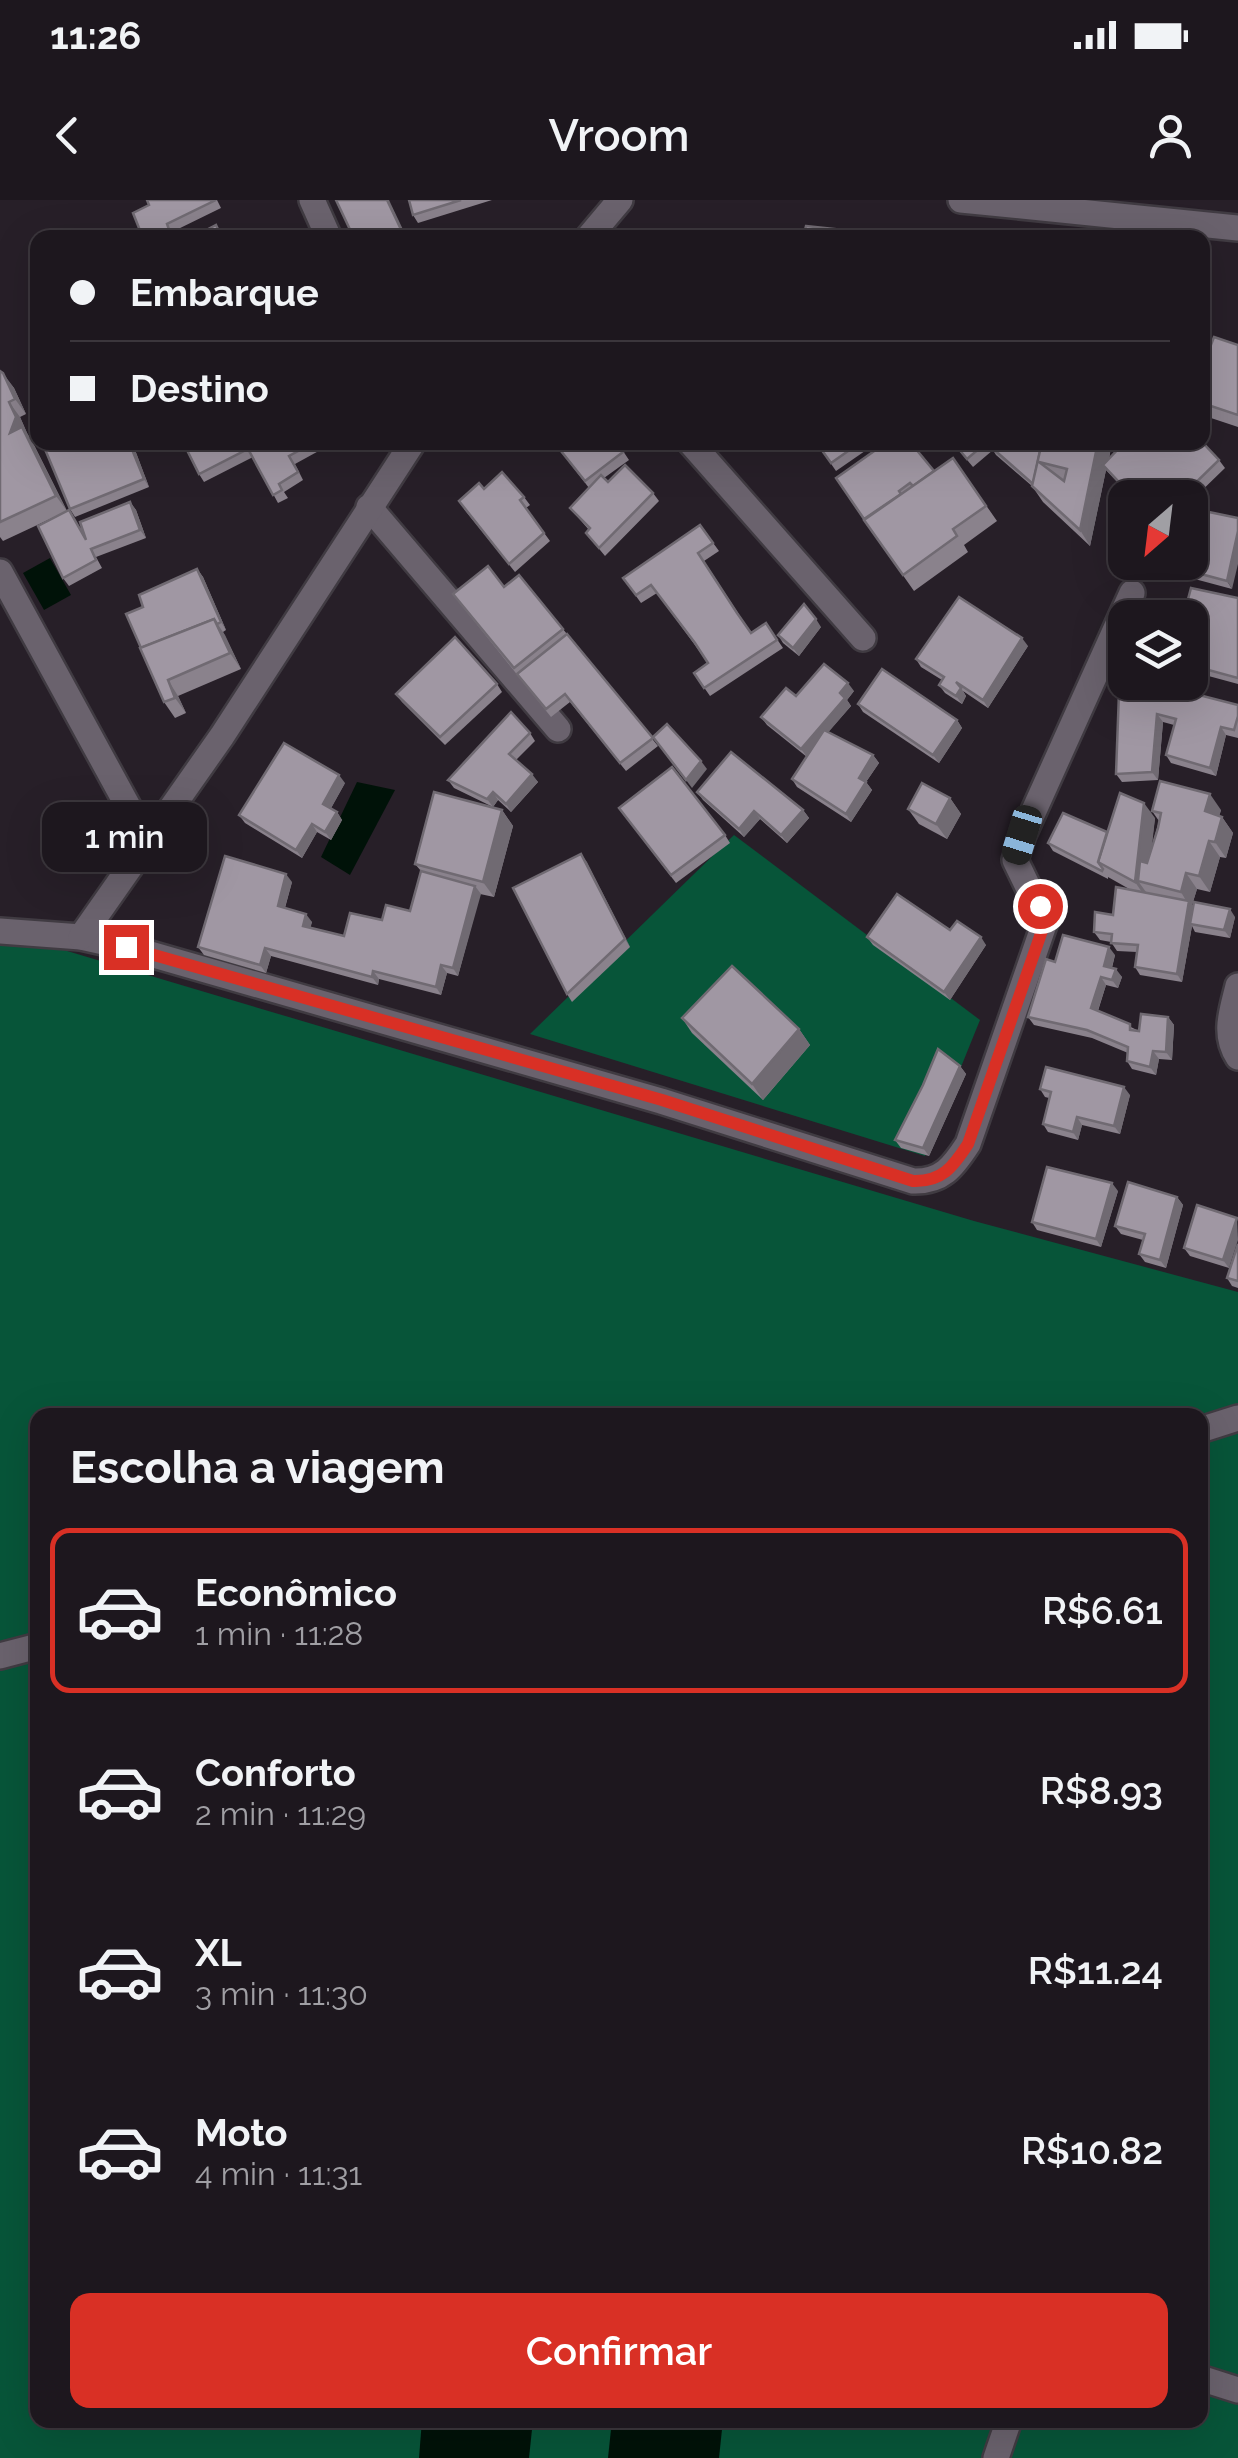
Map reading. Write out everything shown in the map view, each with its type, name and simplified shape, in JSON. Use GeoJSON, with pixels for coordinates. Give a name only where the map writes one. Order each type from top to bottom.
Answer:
{"type":"FeatureCollection","features":[{"type":"Feature","properties":{"kind":"street"},"geometry":{"type":"LineString","coordinates":[[312,200],[325,230]]}},
{"type":"Feature","properties":{"kind":"street"},"geometry":{"type":"LineString","coordinates":[[595,230],[620,200]]}},
{"type":"Feature","properties":{"kind":"street"},"geometry":{"type":"LineString","coordinates":[[961,200],[1238,228]]}},
{"type":"Feature","properties":{"kind":"street"},"geometry":{"type":"LineString","coordinates":[[81,937],[222,736],[408,450]]}},
{"type":"Feature","properties":{"kind":"street"},"geometry":{"type":"LineString","coordinates":[[697,450],[863,638]]}},
{"type":"Feature","properties":{"kind":"street"},"geometry":{"type":"LineString","coordinates":[[369,506],[558,728]]}},
{"type":"Feature","properties":{"kind":"street"},"geometry":{"type":"LineString","coordinates":[[0,572],[130,810],[153,835]]}},
{"type":"Feature","properties":{"kind":"street"},"geometry":{"type":"LineString","coordinates":[[0,931],[81,937],[662,1100],[913,1181],[932,1182],[952,1168],[968,1144],[1045,922],[1015,860],[1022,835],[1132,593]]}},
{"type":"Feature","properties":{"kind":"street"},"geometry":{"type":"LineString","coordinates":[[1238,986],[1229,1026],[1230,1046],[1238,1058]]}},
{"type":"Feature","properties":{"kind":"street"},"geometry":{"type":"LineString","coordinates":[[1208,1427],[1238,1418]]}},
{"type":"Feature","properties":{"kind":"street"},"geometry":{"type":"LineString","coordinates":[[0,1656],[30,1648]]}},
{"type":"Feature","properties":{"kind":"street"},"geometry":{"type":"LineString","coordinates":[[1208,2381],[1238,2390]]}},
{"type":"Feature","properties":{"kind":"street"},"geometry":{"type":"LineString","coordinates":[[996,2458],[1005,2428]]}},
{"type":"Feature","properties":{"kind":"green space"},"geometry":{"type":"Polygon","coordinates":[[[734,835],[980,1020],[925,1156],[530,1034],[734,835]]]}},
{"type":"Feature","properties":{"kind":"green space"},"geometry":{"type":"Polygon","coordinates":[[[0,931],[974,1221],[1238,1292],[1238,2458],[0,2458],[0,931]]]}},
{"type":"Feature","properties":{"kind":"shaded area"},"geometry":{"type":"Polygon","coordinates":[[[50,558],[71,595],[44,610],[23,573],[50,558]]]}},
{"type":"Feature","properties":{"kind":"shaded area"},"geometry":{"type":"Polygon","coordinates":[[[357,782],[395,790],[350,875],[321,857],[357,782]]]}},
{"type":"Feature","properties":{"kind":"shaded area"},"geometry":{"type":"Polygon","coordinates":[[[421,2428],[532,2428],[529,2458],[419,2458],[421,2428]]]}},
{"type":"Feature","properties":{"kind":"shaded area"},"geometry":{"type":"Polygon","coordinates":[[[611,2428],[722,2428],[719,2458],[608,2458],[611,2428]]]}},
{"type":"Feature","properties":{"kind":"building"},"geometry":{"type":"Polygon","coordinates":[[[147,200],[216,200],[167,224],[169,230],[140,230],[133,213],[149,205],[147,200]]]}},
{"type":"Feature","properties":{"kind":"building"},"geometry":{"type":"Polygon","coordinates":[[[336,200],[387,200],[401,230],[350,230],[336,200]]]}},
{"type":"Feature","properties":{"kind":"building"},"geometry":{"type":"Polygon","coordinates":[[[409,200],[461,200],[413,215],[409,200]]]}},
{"type":"Feature","properties":{"kind":"building"},"geometry":{"type":"Polygon","coordinates":[[[806,226],[844,230],[805,230],[806,226]]]}},
{"type":"Feature","properties":{"kind":"building"},"geometry":{"type":"Polygon","coordinates":[[[1214,337],[1238,345],[1238,415],[1210,406],[1210,347],[1214,337]]]}},
{"type":"Feature","properties":{"kind":"building"},"geometry":{"type":"Polygon","coordinates":[[[0,371],[15,399],[9,402],[16,417],[10,433],[22,427],[56,496],[0,522],[0,371]]]}},
{"type":"Feature","properties":{"kind":"building"},"geometry":{"type":"Polygon","coordinates":[[[45,450],[132,450],[144,479],[70,509],[45,450]]]}},
{"type":"Feature","properties":{"kind":"building"},"geometry":{"type":"Polygon","coordinates":[[[187,450],[246,450],[199,474],[187,450]]]}},
{"type":"Feature","properties":{"kind":"building"},"geometry":{"type":"Polygon","coordinates":[[[249,450],[300,450],[289,456],[298,472],[279,484],[282,490],[273,495],[249,450]]]}},
{"type":"Feature","properties":{"kind":"building"},"geometry":{"type":"Polygon","coordinates":[[[560,450],[622,450],[623,452],[585,481],[560,450]]]}},
{"type":"Feature","properties":{"kind":"building"},"geometry":{"type":"Polygon","coordinates":[[[822,450],[850,450],[831,463],[822,450]]]}},
{"type":"Feature","properties":{"kind":"building"},"geometry":{"type":"Polygon","coordinates":[[[876,450],[917,450],[934,471],[913,486],[910,483],[899,491],[901,494],[864,519],[836,478],[876,450]]]}},
{"type":"Feature","properties":{"kind":"building"},"geometry":{"type":"Polygon","coordinates":[[[960,450],[978,450],[967,459],[960,450]]]}},
{"type":"Feature","properties":{"kind":"building"},"geometry":{"type":"Polygon","coordinates":[[[994,450],[1040,450],[1033,484],[994,450]]]}},
{"type":"Feature","properties":{"kind":"building"},"geometry":{"type":"Polygon","coordinates":[[[1040,450],[1096,450],[1080,530],[1032,486],[1040,450]],[[1039,462],[1064,481],[1067,469],[1039,462]]]}},
{"type":"Feature","properties":{"kind":"building"},"geometry":{"type":"Polygon","coordinates":[[[1117,450],[1210,450],[1219,460],[1198,480],[1117,480],[1103,465],[1117,450]]]}},
{"type":"Feature","properties":{"kind":"building"},"geometry":{"type":"Polygon","coordinates":[[[953,458],[986,506],[953,529],[957,536],[903,575],[864,520],[953,458]]]}},
{"type":"Feature","properties":{"kind":"building"},"geometry":{"type":"Polygon","coordinates":[[[625,465],[653,493],[599,548],[586,533],[590,528],[570,508],[601,475],[608,482],[625,465]]]}},
{"type":"Feature","properties":{"kind":"building"},"geometry":{"type":"Polygon","coordinates":[[[502,472],[524,497],[520,500],[544,533],[509,564],[459,501],[479,483],[484,489],[502,472]]]}},
{"type":"Feature","properties":{"kind":"building"},"geometry":{"type":"Polygon","coordinates":[[[130,502],[140,530],[91,549],[96,560],[63,578],[38,526],[69,510],[86,540],[80,522],[130,502]]]}},
{"type":"Feature","properties":{"kind":"building"},"geometry":{"type":"Polygon","coordinates":[[[1208,512],[1238,518],[1227,581],[1208,576],[1208,512]]]}},
{"type":"Feature","properties":{"kind":"building"},"geometry":{"type":"Polygon","coordinates":[[[700,525],[713,543],[698,553],[737,613],[751,633],[766,623],[777,640],[704,688],[694,673],[708,663],[695,643],[651,585],[636,595],[623,578],[700,525]]]}},
{"type":"Feature","properties":{"kind":"building"},"geometry":{"type":"Polygon","coordinates":[[[488,566],[504,587],[519,575],[563,629],[514,668],[453,594],[488,566]]]}},
{"type":"Feature","properties":{"kind":"building"},"geometry":{"type":"Polygon","coordinates":[[[197,569],[221,622],[217,624],[214,619],[141,648],[126,614],[143,607],[139,595],[197,569]]]}},
{"type":"Feature","properties":{"kind":"building"},"geometry":{"type":"Polygon","coordinates":[[[1191,588],[1238,598],[1238,678],[1208,670],[1208,600],[1188,600],[1191,588]]]}},
{"type":"Feature","properties":{"kind":"building"},"geometry":{"type":"Polygon","coordinates":[[[959,597],[1022,638],[983,700],[956,682],[961,688],[956,696],[939,685],[944,677],[916,659],[959,597]]]}},
{"type":"Feature","properties":{"kind":"building"},"geometry":{"type":"Polygon","coordinates":[[[804,604],[816,619],[793,648],[778,635],[804,604]]]}},
{"type":"Feature","properties":{"kind":"building"},"geometry":{"type":"Polygon","coordinates":[[[214,619],[230,653],[168,680],[175,698],[164,702],[140,648],[214,619]]]}},
{"type":"Feature","properties":{"kind":"building"},"geometry":{"type":"Polygon","coordinates":[[[567,634],[653,738],[620,763],[565,694],[546,709],[517,674],[567,634]]]}},
{"type":"Feature","properties":{"kind":"building"},"geometry":{"type":"Polygon","coordinates":[[[455,637],[497,684],[440,737],[396,694],[455,637]]]}},
{"type":"Feature","properties":{"kind":"building"},"geometry":{"type":"Polygon","coordinates":[[[824,664],[848,683],[840,693],[845,698],[801,749],[761,717],[786,688],[796,696],[824,664]]]}},
{"type":"Feature","properties":{"kind":"building"},"geometry":{"type":"Polygon","coordinates":[[[882,669],[957,720],[933,755],[858,704],[882,669]]]}},
{"type":"Feature","properties":{"kind":"building"},"geometry":{"type":"Polygon","coordinates":[[[1208,697],[1238,705],[1234,730],[1221,727],[1210,768],[1166,755],[1176,719],[1157,714],[1152,772],[1116,774],[1119,700],[1208,697]]]}},
{"type":"Feature","properties":{"kind":"building"},"geometry":{"type":"Polygon","coordinates":[[[511,712],[530,733],[509,754],[532,774],[506,804],[493,792],[487,799],[448,780],[511,712]]]}},
{"type":"Feature","properties":{"kind":"building"},"geometry":{"type":"Polygon","coordinates":[[[667,724],[701,761],[686,780],[653,737],[667,724]]]}},
{"type":"Feature","properties":{"kind":"building"},"geometry":{"type":"Polygon","coordinates":[[[824,730],[873,755],[859,778],[866,782],[846,814],[792,779],[824,730]]]}},
{"type":"Feature","properties":{"kind":"building"},"geometry":{"type":"Polygon","coordinates":[[[284,743],[339,775],[323,804],[337,812],[325,832],[312,824],[296,850],[239,815],[284,743]]]}},
{"type":"Feature","properties":{"kind":"building"},"geometry":{"type":"Polygon","coordinates":[[[731,752],[803,810],[781,835],[754,811],[739,829],[697,792],[731,752]]]}},
{"type":"Feature","properties":{"kind":"building"},"geometry":{"type":"Polygon","coordinates":[[[672,767],[725,835],[671,875],[619,808],[672,767]]]}},
{"type":"Feature","properties":{"kind":"building"},"geometry":{"type":"Polygon","coordinates":[[[1160,781],[1210,794],[1205,811],[1222,817],[1215,842],[1209,841],[1199,876],[1186,873],[1181,892],[1138,881],[1140,861],[1147,863],[1158,828],[1161,813],[1152,811],[1160,781]]]}},
{"type":"Feature","properties":{"kind":"building"},"geometry":{"type":"Polygon","coordinates":[[[922,783],[950,798],[936,824],[908,809],[922,783]]]}},
{"type":"Feature","properties":{"kind":"building"},"geometry":{"type":"Polygon","coordinates":[[[434,792],[502,810],[483,882],[415,864],[434,792]]]}},
{"type":"Feature","properties":{"kind":"building"},"geometry":{"type":"Polygon","coordinates":[[[1120,793],[1144,803],[1135,882],[1098,862],[1120,793]]]}},
{"type":"Feature","properties":{"kind":"building"},"geometry":{"type":"Polygon","coordinates":[[[1063,813],[1107,832],[1098,862],[1102,871],[1048,843],[1063,813]]]}},
{"type":"Feature","properties":{"kind":"building"},"geometry":{"type":"Polygon","coordinates":[[[581,854],[625,939],[567,994],[513,888],[581,854]]]}},
{"type":"Feature","properties":{"kind":"building"},"geometry":{"type":"Polygon","coordinates":[[[225,856],[286,874],[278,906],[306,914],[303,926],[344,936],[350,913],[382,920],[386,905],[410,911],[421,871],[475,886],[453,968],[441,965],[436,987],[373,971],[372,977],[265,948],[260,965],[198,947],[225,856]]]}},
{"type":"Feature","properties":{"kind":"building"},"geometry":{"type":"Polygon","coordinates":[[[1116,887],[1189,901],[1177,974],[1135,967],[1138,945],[1111,943],[1112,934],[1094,932],[1095,912],[1113,915],[1116,887]]]}},
{"type":"Feature","properties":{"kind":"building"},"geometry":{"type":"Polygon","coordinates":[[[897,894],[950,930],[957,921],[981,937],[944,992],[867,937],[897,894]]]}},
{"type":"Feature","properties":{"kind":"building"},"geometry":{"type":"Polygon","coordinates":[[[1194,902],[1230,909],[1224,930],[1190,924],[1194,902]]]}},
{"type":"Feature","properties":{"kind":"building"},"geometry":{"type":"Polygon","coordinates":[[[1063,935],[1109,947],[1104,966],[1116,969],[1112,980],[1101,977],[1091,1008],[1130,1024],[1130,1030],[1139,1031],[1141,1014],[1168,1017],[1166,1052],[1153,1051],[1150,1067],[1127,1061],[1128,1047],[1087,1030],[1028,1017],[1046,959],[1055,962],[1063,935]]]}},
{"type":"Feature","properties":{"kind":"building"},"geometry":{"type":"Polygon","coordinates":[[[732,966],[799,1029],[752,1084],[682,1018],[732,966]]]}},
{"type":"Feature","properties":{"kind":"building"},"geometry":{"type":"Polygon","coordinates":[[[938,1049],[960,1066],[923,1148],[895,1140],[923,1085],[938,1049]]]}},
{"type":"Feature","properties":{"kind":"building"},"geometry":{"type":"Polygon","coordinates":[[[1046,1067],[1124,1087],[1114,1126],[1077,1117],[1073,1132],[1043,1124],[1051,1092],[1040,1089],[1046,1067]]]}},
{"type":"Feature","properties":{"kind":"building"},"geometry":{"type":"Polygon","coordinates":[[[1047,1167],[1112,1183],[1096,1239],[1032,1222],[1047,1167]]]}},
{"type":"Feature","properties":{"kind":"building"},"geometry":{"type":"Polygon","coordinates":[[[1128,1182],[1177,1197],[1160,1260],[1139,1254],[1145,1234],[1115,1226],[1128,1182]]]}},
{"type":"Feature","properties":{"kind":"building"},"geometry":{"type":"Polygon","coordinates":[[[1197,1205],[1237,1218],[1223,1260],[1184,1248],[1197,1205]]]}},
{"type":"Feature","properties":{"kind":"building"},"geometry":{"type":"Polygon","coordinates":[[[1238,1244],[1238,1281],[1227,1278],[1238,1244]]]}},
{"type":"Feature","properties":{"kind":"route"},"geometry":{"type":"LineString","coordinates":[[126,947],[662,1100],[913,1181],[932,1182],[952,1168],[968,1144],[1045,922],[1040,906]]}}]}
